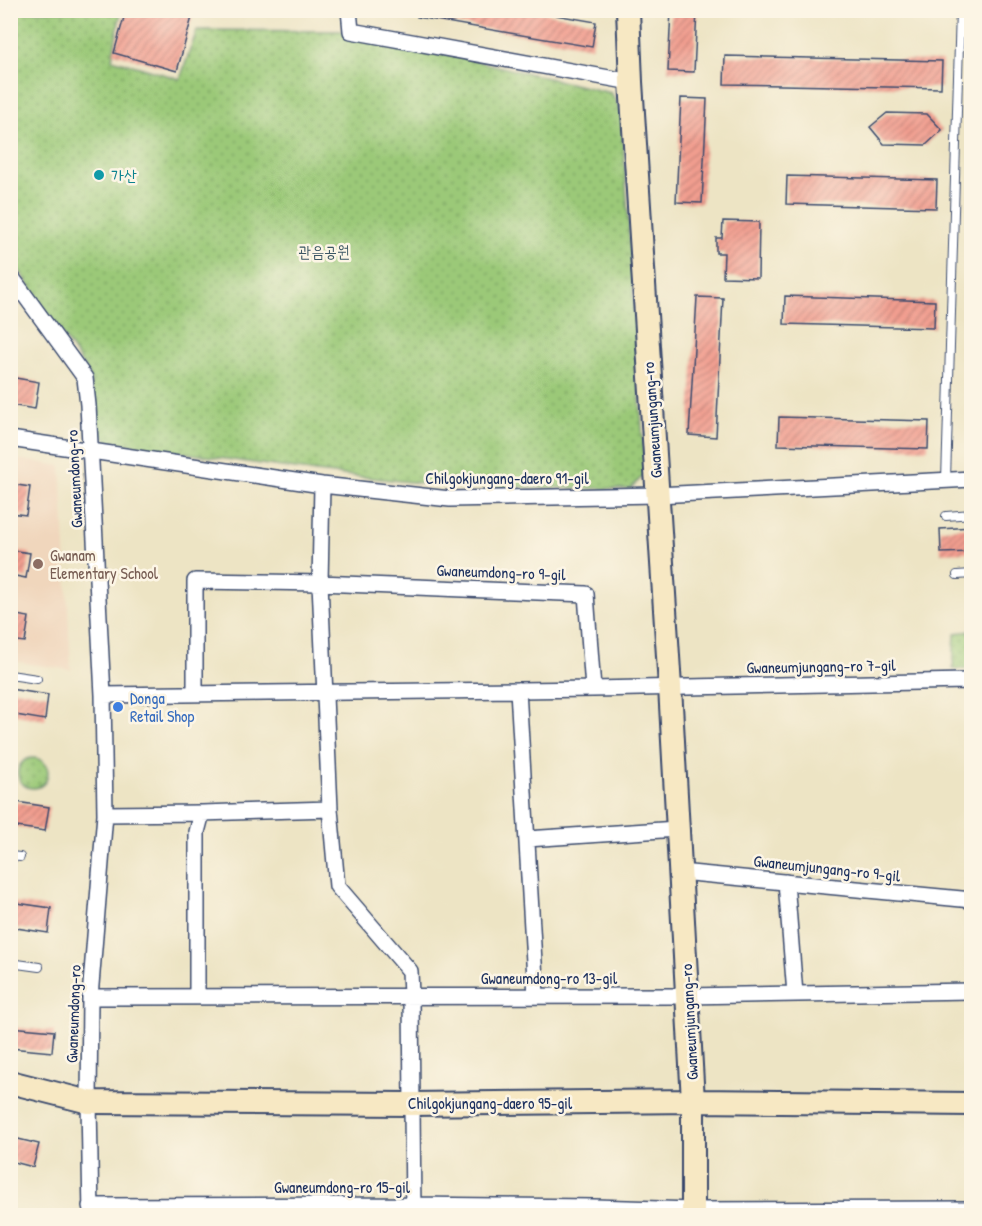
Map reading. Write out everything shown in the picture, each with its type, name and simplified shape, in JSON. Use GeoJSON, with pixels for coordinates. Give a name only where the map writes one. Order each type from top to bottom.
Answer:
{"type":"FeatureCollection","features":[{"type":"Feature","properties":{"kind":"main road","name":"Gwaneumjungang-ro"},"geometry":{"type":"LineString","coordinates":[[628,10],[693,1101],[693,1213]]}},
{"type":"Feature","properties":{"kind":"main road","name":"Chilgokjungang-daero 95-gil"},"geometry":{"type":"LineString","coordinates":[[10,1082],[89,1102],[411,1104],[693,1101],[972,1104]]}},
{"type":"Feature","properties":{"kind":"street"},"geometry":{"type":"LineString","coordinates":[[349,10],[351,31],[631,82]]}},
{"type":"Feature","properties":{"kind":"street","name":"Gwaneumdong-ro"},"geometry":{"type":"LineString","coordinates":[[10,275],[85,378],[88,405],[103,695],[105,814],[90,997],[91,1211]]}},
{"type":"Feature","properties":{"kind":"street","name":"Chilgokjungang-daero 91-gil"},"geometry":{"type":"LineString","coordinates":[[10,439],[322,485],[450,499],[657,495],[972,479]]}},
{"type":"Feature","properties":{"kind":"street"},"geometry":{"type":"LineString","coordinates":[[322,485],[320,583],[330,809],[336,886],[410,971],[413,1210]]}},
{"type":"Feature","properties":{"kind":"street","name":"Gwaneumdong-ro 9-gil"},"geometry":{"type":"LineString","coordinates":[[195,694],[195,581],[320,583],[586,594],[593,689]]}},
{"type":"Feature","properties":{"kind":"street","name":"Gwaneumjungang-ro 7-gil"},"geometry":{"type":"LineString","coordinates":[[670,687],[966,681],[972,685]]}},
{"type":"Feature","properties":{"kind":"street"},"geometry":{"type":"LineString","coordinates":[[103,695],[670,687]]}},
{"type":"Feature","properties":{"kind":"street"},"geometry":{"type":"LineString","coordinates":[[518,690],[536,996]]}},
{"type":"Feature","properties":{"kind":"street"},"geometry":{"type":"LineString","coordinates":[[105,814],[330,809]]}},
{"type":"Feature","properties":{"kind":"street"},"geometry":{"type":"LineString","coordinates":[[197,997],[197,832],[202,813]]}},
{"type":"Feature","properties":{"kind":"street"},"geometry":{"type":"LineString","coordinates":[[527,839],[677,829]]}},
{"type":"Feature","properties":{"kind":"street","name":"Gwaneumjungang-ro 9-gil"},"geometry":{"type":"LineString","coordinates":[[680,872],[972,900]]}},
{"type":"Feature","properties":{"kind":"street"},"geometry":{"type":"LineString","coordinates":[[786,882],[795,994],[972,991]]}},
{"type":"Feature","properties":{"kind":"street","name":"Gwaneumdong-ro 13-gil"},"geometry":{"type":"LineString","coordinates":[[90,997],[795,994]]}},
{"type":"Feature","properties":{"kind":"street","name":"Gwaneumdong-ro 15-gil"},"geometry":{"type":"LineString","coordinates":[[91,1211],[413,1210],[806,1213],[972,1209]]}},
{"type":"Feature","properties":{"kind":"lane"},"geometry":{"type":"LineString","coordinates":[[946,480],[960,10]]}},
{"type":"Feature","properties":{"kind":"lane"},"geometry":{"type":"LineString","coordinates":[[946,516],[972,514]]}},
{"type":"Feature","properties":{"kind":"lane"},"geometry":{"type":"LineString","coordinates":[[957,575],[972,574]]}},
{"type":"Feature","properties":{"kind":"lane"},"geometry":{"type":"LineString","coordinates":[[10,675],[37,679]]}},
{"type":"Feature","properties":{"kind":"lane"},"geometry":{"type":"LineString","coordinates":[[10,856],[20,857]]}},
{"type":"Feature","properties":{"kind":"lane"},"geometry":{"type":"LineString","coordinates":[[10,963],[39,967]]}},
{"type":"Feature","properties":{"kind":"shaded area","name":"Gwanam Elementary School"},"geometry":{"type":"Polygon","coordinates":[[[11,458],[61,466],[71,670],[11,661],[11,458]]]}},
{"type":"Feature","properties":{"kind":"green space","name":"관음공원"},"geometry":{"type":"Polygon","coordinates":[[[10,11],[121,11],[112,59],[180,79],[197,30],[350,31],[611,93],[621,110],[645,474],[630,489],[448,486],[316,472],[109,442],[99,432],[89,374],[11,258],[10,11]]]}},
{"type":"Feature","properties":{"kind":"green space"},"geometry":{"type":"Polygon","coordinates":[[[971,631],[971,669],[953,669],[955,633],[971,631]]]}},
{"type":"Feature","properties":{"kind":"green space"},"geometry":{"type":"Polygon","coordinates":[[[33,758],[44,762],[48,773],[44,784],[33,788],[22,784],[18,773],[22,762],[33,758]]]}},
{"type":"Feature","properties":{"kind":"building"},"geometry":{"type":"Polygon","coordinates":[[[126,10],[194,10],[177,71],[114,53],[126,10]]]}},
{"type":"Feature","properties":{"kind":"building"},"geometry":{"type":"Polygon","coordinates":[[[418,10],[527,10],[596,22],[592,47],[417,17],[418,10]]]}},
{"type":"Feature","properties":{"kind":"building"},"geometry":{"type":"Polygon","coordinates":[[[671,10],[697,10],[694,72],[668,71],[671,10]]]}},
{"type":"Feature","properties":{"kind":"building"},"geometry":{"type":"Polygon","coordinates":[[[725,56],[942,61],[941,88],[724,84],[725,56]]]}},
{"type":"Feature","properties":{"kind":"building"},"geometry":{"type":"Polygon","coordinates":[[[681,98],[707,99],[702,203],[676,202],[681,98]]]}},
{"type":"Feature","properties":{"kind":"building"},"geometry":{"type":"Polygon","coordinates":[[[887,113],[927,114],[942,130],[926,145],[884,144],[870,127],[887,113]]]}},
{"type":"Feature","properties":{"kind":"building"},"geometry":{"type":"Polygon","coordinates":[[[787,176],[937,180],[936,208],[786,204],[787,176]]]}},
{"type":"Feature","properties":{"kind":"building"},"geometry":{"type":"Polygon","coordinates":[[[723,221],[759,222],[758,278],[723,277],[724,253],[716,253],[716,238],[722,238],[723,221]]]}},
{"type":"Feature","properties":{"kind":"building"},"geometry":{"type":"Polygon","coordinates":[[[785,296],[935,301],[934,328],[784,324],[785,296]]]}},
{"type":"Feature","properties":{"kind":"building"},"geometry":{"type":"Polygon","coordinates":[[[697,297],[723,298],[716,437],[689,435],[697,297]]]}},
{"type":"Feature","properties":{"kind":"building"},"geometry":{"type":"Polygon","coordinates":[[[10,377],[39,382],[35,409],[10,405],[10,377]]]}},
{"type":"Feature","properties":{"kind":"building"},"geometry":{"type":"Polygon","coordinates":[[[779,417],[929,421],[928,449],[778,445],[779,417]]]}},
{"type":"Feature","properties":{"kind":"building"},"geometry":{"type":"Polygon","coordinates":[[[10,484],[30,487],[26,515],[10,513],[10,484]]]}},
{"type":"Feature","properties":{"kind":"building"},"geometry":{"type":"Polygon","coordinates":[[[972,527],[972,552],[941,553],[940,529],[972,527]]]}},
{"type":"Feature","properties":{"kind":"building"},"geometry":{"type":"Polygon","coordinates":[[[10,550],[30,553],[26,578],[10,575],[10,550]]]}},
{"type":"Feature","properties":{"kind":"building"},"geometry":{"type":"Polygon","coordinates":[[[10,614],[29,617],[25,642],[10,640],[10,614]]]}},
{"type":"Feature","properties":{"kind":"building"},"geometry":{"type":"Polygon","coordinates":[[[10,689],[48,695],[45,720],[10,714],[10,689]]]}},
{"type":"Feature","properties":{"kind":"building"},"geometry":{"type":"Polygon","coordinates":[[[10,801],[49,807],[45,831],[10,826],[10,801]]]}},
{"type":"Feature","properties":{"kind":"building"},"geometry":{"type":"Polygon","coordinates":[[[10,902],[51,908],[48,933],[10,927],[10,902]]]}},
{"type":"Feature","properties":{"kind":"building"},"geometry":{"type":"Polygon","coordinates":[[[10,1027],[54,1031],[52,1052],[10,1048],[10,1027]]]}},
{"type":"Feature","properties":{"kind":"building"},"geometry":{"type":"Polygon","coordinates":[[[10,1137],[39,1144],[33,1167],[10,1161],[10,1137]]]}},
{"type":"Feature","properties":{"kind":"place","name":"가산"},"geometry":{"type":"Point","coordinates":[99,175]}},
{"type":"Feature","properties":{"kind":"place","name":"Gwanam Elementary School"},"geometry":{"type":"Point","coordinates":[38,564]}},
{"type":"Feature","properties":{"kind":"place","name":"Donga Retail Shop"},"geometry":{"type":"Point","coordinates":[118,707]}}]}
